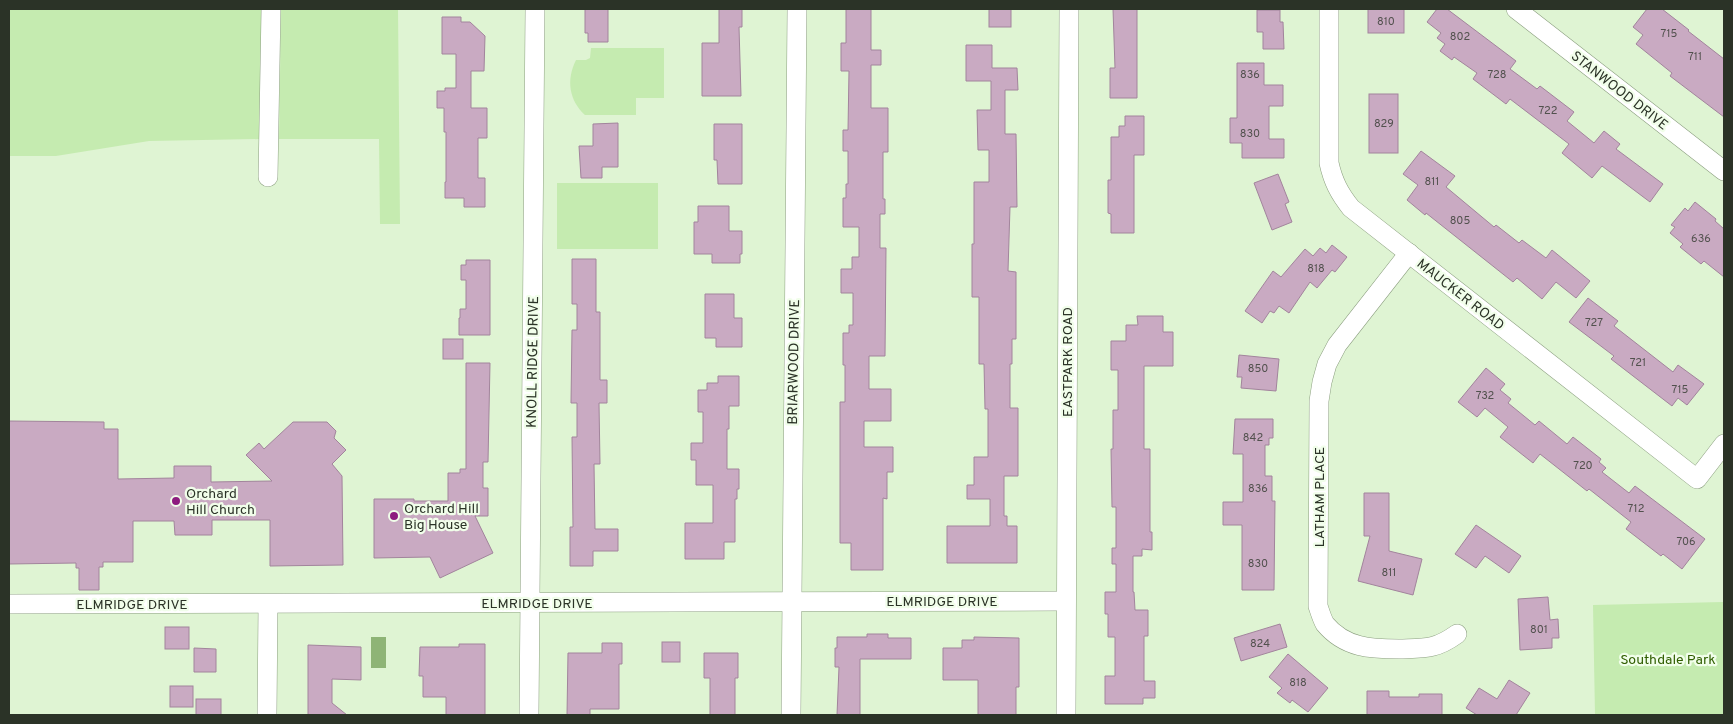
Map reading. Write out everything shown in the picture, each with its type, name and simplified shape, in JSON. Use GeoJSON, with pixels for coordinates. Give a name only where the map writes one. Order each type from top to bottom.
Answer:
{"type":"FeatureCollection","features":[{"type":"Feature","properties":{"kind":"street"},"geometry":{"type":"LineString","coordinates":[[268,178],[271,9]]}},
{"type":"Feature","properties":{"kind":"street","name":"KNOLL RIDGE DRIVE"},"geometry":{"type":"LineString","coordinates":[[529,715],[535,9]]}},
{"type":"Feature","properties":{"kind":"street","name":"BRIARWOOD DRIVE"},"geometry":{"type":"LineString","coordinates":[[791,715],[796,9]]}},
{"type":"Feature","properties":{"kind":"street","name":"EASTPARK ROAD"},"geometry":{"type":"LineString","coordinates":[[1066,715],[1069,9]]}},
{"type":"Feature","properties":{"kind":"street","name":"MAUCKER ROAD"},"geometry":{"type":"LineString","coordinates":[[1329,9],[1329,163],[1333,180],[1340,194],[1351,208],[1697,479],[1724,444]]}},
{"type":"Feature","properties":{"kind":"street","name":"STANWOOD DRIVE"},"geometry":{"type":"LineString","coordinates":[[1516,9],[1724,171]]}},
{"type":"Feature","properties":{"kind":"street","name":"LATHAM PLACE"},"geometry":{"type":"LineString","coordinates":[[1409,253],[1337,345],[1327,364],[1322,382],[1319,401],[1318,606],[1324,623],[1336,635],[1353,644],[1370,649],[1428,648],[1444,644],[1457,634]]}},
{"type":"Feature","properties":{"kind":"street","name":"ELMRIDGE DRIVE"},"geometry":{"type":"LineString","coordinates":[[9,604],[1066,601]]}},
{"type":"Feature","properties":{"kind":"street"},"geometry":{"type":"LineString","coordinates":[[267,715],[268,604]]}},
{"type":"Feature","properties":{"kind":"green space"},"geometry":{"type":"Polygon","coordinates":[[[9,9],[262,9],[261,139],[149,141],[56,156],[9,156],[9,9]]]}},
{"type":"Feature","properties":{"kind":"green space"},"geometry":{"type":"Polygon","coordinates":[[[281,9],[398,9],[400,224],[380,224],[379,139],[279,139],[281,9]]]}},
{"type":"Feature","properties":{"kind":"green space"},"geometry":{"type":"Polygon","coordinates":[[[591,48],[664,48],[664,98],[636,98],[636,115],[585,115],[575,103],[570,82],[576,60],[590,58],[591,48]]]}},
{"type":"Feature","properties":{"kind":"green space"},"geometry":{"type":"Polygon","coordinates":[[[557,183],[658,183],[658,249],[557,249],[557,183]]]}},
{"type":"Feature","properties":{"kind":"green space","name":"Southdale Park"},"geometry":{"type":"Polygon","coordinates":[[[1723,602],[1724,715],[1595,715],[1593,605],[1723,602]]]}},
{"type":"Feature","properties":{"kind":"shaded area"},"geometry":{"type":"Polygon","coordinates":[[[371,637],[386,637],[386,668],[371,668],[371,637]]]}},
{"type":"Feature","properties":{"kind":"building"},"geometry":{"type":"Polygon","coordinates":[[[585,9],[608,9],[608,42],[588,42],[588,33],[585,33],[585,9]]]}},
{"type":"Feature","properties":{"kind":"building"},"geometry":{"type":"Polygon","coordinates":[[[719,9],[742,9],[742,27],[739,27],[741,96],[702,96],[702,43],[719,43],[719,9]]]}},
{"type":"Feature","properties":{"kind":"building"},"geometry":{"type":"Polygon","coordinates":[[[846,9],[871,9],[871,50],[881,50],[881,65],[871,65],[871,108],[888,108],[888,152],[883,152],[883,199],[885,199],[885,214],[880,214],[880,248],[886,248],[885,356],[869,356],[869,389],[891,389],[891,421],[864,421],[864,447],[893,447],[893,472],[887,472],[887,499],[883,498],[883,570],[851,570],[851,543],[840,543],[840,402],[845,402],[843,333],[849,333],[849,325],[853,325],[853,293],[841,293],[841,269],[852,269],[852,257],[859,257],[859,227],[843,227],[843,198],[846,198],[846,184],[848,184],[848,151],[843,151],[843,130],[848,130],[849,71],[841,71],[841,43],[846,43],[846,9]]]}},
{"type":"Feature","properties":{"kind":"building"},"geometry":{"type":"Polygon","coordinates":[[[989,9],[1011,9],[1011,27],[989,27],[989,9]]]}},
{"type":"Feature","properties":{"kind":"building"},"geometry":{"type":"Polygon","coordinates":[[[1113,9],[1137,9],[1137,98],[1110,98],[1110,68],[1115,68],[1113,9]]]}},
{"type":"Feature","properties":{"kind":"building"},"geometry":{"type":"Polygon","coordinates":[[[1368,9],[1404,9],[1404,33],[1368,33],[1368,9]]]}},
{"type":"Feature","properties":{"kind":"building"},"geometry":{"type":"Polygon","coordinates":[[[1437,9],[1447,9],[1516,61],[1510,69],[1537,89],[1540,86],[1574,112],[1567,121],[1594,143],[1604,131],[1620,144],[1616,149],[1663,184],[1650,202],[1602,166],[1592,178],[1562,153],[1569,144],[1510,99],[1506,104],[1473,79],[1477,73],[1454,57],[1452,60],[1440,51],[1445,44],[1437,38],[1441,33],[1427,22],[1437,9]]]}},
{"type":"Feature","properties":{"kind":"building"},"geometry":{"type":"Polygon","coordinates":[[[1647,9],[1662,9],[1724,59],[1724,117],[1670,76],[1672,73],[1636,44],[1643,35],[1633,27],[1647,9]]]}},
{"type":"Feature","properties":{"kind":"building"},"geometry":{"type":"Polygon","coordinates":[[[1257,10],[1280,10],[1280,22],[1283,22],[1284,49],[1263,49],[1263,32],[1257,32],[1257,10]]]}},
{"type":"Feature","properties":{"kind":"building"},"geometry":{"type":"Polygon","coordinates":[[[442,17],[461,17],[461,22],[470,22],[485,36],[484,71],[471,71],[471,108],[487,108],[487,138],[478,138],[478,178],[485,178],[485,207],[464,207],[464,198],[445,198],[446,132],[444,132],[444,108],[437,108],[437,91],[445,91],[445,88],[456,88],[456,54],[442,54],[442,17]]]}},
{"type":"Feature","properties":{"kind":"building"},"geometry":{"type":"Polygon","coordinates":[[[966,45],[992,45],[992,68],[1017,68],[1018,90],[1005,90],[1005,134],[1016,134],[1017,207],[1010,207],[1008,271],[1016,272],[1016,339],[1012,339],[1010,408],[1018,408],[1018,476],[1004,476],[1004,516],[1007,516],[1007,526],[1017,526],[1017,563],[947,563],[947,526],[990,526],[990,499],[967,499],[967,485],[974,485],[974,457],[988,457],[988,409],[985,409],[984,364],[979,364],[979,297],[972,297],[972,244],[974,244],[974,182],[989,182],[989,150],[978,150],[977,110],[991,110],[991,81],[966,81],[966,45]]]}},
{"type":"Feature","properties":{"kind":"building"},"geometry":{"type":"Polygon","coordinates":[[[1237,63],[1264,63],[1264,85],[1283,85],[1283,106],[1269,106],[1269,139],[1284,139],[1284,158],[1242,158],[1242,143],[1230,143],[1230,118],[1237,118],[1237,63]]]}},
{"type":"Feature","properties":{"kind":"building"},"geometry":{"type":"Polygon","coordinates":[[[1369,94],[1398,94],[1398,153],[1369,153],[1369,94]]]}},
{"type":"Feature","properties":{"kind":"building"},"geometry":{"type":"Polygon","coordinates":[[[1125,116],[1144,116],[1144,155],[1134,155],[1134,233],[1111,233],[1111,214],[1108,213],[1108,180],[1111,180],[1111,137],[1119,137],[1119,126],[1125,126],[1125,116]]]}},
{"type":"Feature","properties":{"kind":"building"},"geometry":{"type":"Polygon","coordinates":[[[618,123],[618,167],[602,167],[602,178],[581,178],[579,146],[593,146],[593,124],[618,123]]]}},
{"type":"Feature","properties":{"kind":"building"},"geometry":{"type":"Polygon","coordinates":[[[714,124],[742,124],[742,184],[718,184],[717,160],[714,160],[714,124]]]}},
{"type":"Feature","properties":{"kind":"building"},"geometry":{"type":"Polygon","coordinates":[[[1421,151],[1455,176],[1446,187],[1494,227],[1496,225],[1519,243],[1522,240],[1546,258],[1552,250],[1590,281],[1576,298],[1556,282],[1542,299],[1517,278],[1513,282],[1407,200],[1418,185],[1403,174],[1421,151]]]}},
{"type":"Feature","properties":{"kind":"building"},"geometry":{"type":"Polygon","coordinates":[[[1278,174],[1289,202],[1285,204],[1292,222],[1272,230],[1254,183],[1278,174]]]}},
{"type":"Feature","properties":{"kind":"building"},"geometry":{"type":"Polygon","coordinates":[[[1695,202],[1716,219],[1715,221],[1724,229],[1724,277],[1704,261],[1701,264],[1680,247],[1683,244],[1670,233],[1675,227],[1671,225],[1685,208],[1688,211],[1695,202]]]}},
{"type":"Feature","properties":{"kind":"building"},"geometry":{"type":"Polygon","coordinates":[[[698,206],[729,206],[729,231],[742,231],[740,263],[712,263],[712,254],[694,254],[694,222],[698,222],[698,206]]]}},
{"type":"Feature","properties":{"kind":"building"},"geometry":{"type":"Polygon","coordinates":[[[1332,245],[1347,257],[1335,272],[1332,270],[1317,288],[1310,282],[1289,313],[1279,306],[1274,313],[1270,311],[1262,323],[1245,311],[1273,271],[1281,277],[1305,249],[1313,256],[1320,248],[1326,253],[1332,245]]]}},
{"type":"Feature","properties":{"kind":"building"},"geometry":{"type":"Polygon","coordinates":[[[572,259],[596,259],[596,312],[600,312],[600,380],[607,380],[607,403],[599,403],[600,464],[594,464],[595,529],[618,529],[618,551],[593,551],[593,566],[570,566],[570,527],[573,527],[572,437],[577,437],[577,403],[571,403],[572,330],[577,330],[577,304],[572,304],[572,259]]]}},
{"type":"Feature","properties":{"kind":"building"},"geometry":{"type":"Polygon","coordinates":[[[466,260],[490,260],[490,335],[459,335],[460,309],[466,309],[466,280],[461,280],[461,265],[466,265],[466,260]]]}},
{"type":"Feature","properties":{"kind":"building"},"geometry":{"type":"Polygon","coordinates":[[[705,294],[734,294],[734,318],[742,318],[742,347],[716,347],[716,338],[705,338],[705,294]]]}},
{"type":"Feature","properties":{"kind":"building"},"geometry":{"type":"Polygon","coordinates":[[[1588,298],[1618,321],[1614,326],[1673,372],[1678,365],[1704,384],[1687,405],[1678,398],[1672,406],[1611,359],[1614,356],[1569,322],[1588,298]]]}},
{"type":"Feature","properties":{"kind":"building"},"geometry":{"type":"Polygon","coordinates":[[[1137,316],[1163,316],[1163,332],[1173,332],[1173,366],[1144,366],[1144,449],[1150,449],[1150,532],[1152,532],[1152,550],[1142,549],[1142,556],[1133,556],[1135,610],[1148,610],[1148,636],[1144,636],[1144,681],[1155,681],[1155,698],[1143,698],[1143,704],[1105,704],[1105,676],[1115,676],[1115,637],[1108,637],[1108,614],[1105,614],[1105,592],[1116,592],[1116,564],[1112,564],[1112,548],[1116,548],[1116,507],[1112,507],[1111,449],[1113,449],[1113,410],[1118,410],[1118,370],[1111,370],[1111,341],[1126,341],[1126,325],[1138,325],[1137,316]]]}},
{"type":"Feature","properties":{"kind":"building"},"geometry":{"type":"Polygon","coordinates":[[[443,339],[463,339],[463,359],[443,359],[443,339]]]}},
{"type":"Feature","properties":{"kind":"building"},"geometry":{"type":"Polygon","coordinates":[[[1239,355],[1279,359],[1276,391],[1241,388],[1242,377],[1237,377],[1239,355]]]}},
{"type":"Feature","properties":{"kind":"building"},"geometry":{"type":"Polygon","coordinates":[[[466,363],[490,363],[488,462],[483,462],[483,488],[488,488],[488,516],[475,516],[493,553],[440,578],[430,557],[374,558],[374,499],[448,501],[448,473],[460,473],[460,469],[466,469],[466,363]]]}},
{"type":"Feature","properties":{"kind":"building"},"geometry":{"type":"Polygon","coordinates":[[[1486,368],[1505,384],[1500,390],[1511,399],[1508,403],[1535,425],[1539,421],[1567,444],[1573,437],[1601,459],[1599,462],[1606,468],[1602,472],[1629,493],[1635,486],[1705,539],[1682,569],[1663,554],[1661,556],[1626,529],[1631,522],[1589,489],[1587,491],[1540,454],[1533,463],[1500,437],[1508,427],[1485,408],[1477,417],[1458,402],[1486,368]]]}},
{"type":"Feature","properties":{"kind":"building"},"geometry":{"type":"Polygon","coordinates":[[[718,376],[739,376],[739,406],[729,406],[729,429],[727,429],[727,469],[739,469],[739,489],[737,489],[737,499],[735,499],[735,542],[724,542],[724,559],[685,559],[685,523],[713,523],[713,485],[696,485],[696,460],[691,460],[691,443],[703,443],[703,412],[698,412],[698,390],[707,390],[707,383],[718,383],[718,376]]]}},
{"type":"Feature","properties":{"kind":"building"},"geometry":{"type":"Polygon","coordinates":[[[1235,419],[1273,419],[1273,438],[1269,438],[1269,445],[1265,445],[1265,476],[1272,476],[1272,501],[1275,501],[1274,590],[1242,590],[1242,525],[1223,525],[1223,502],[1243,502],[1243,454],[1233,454],[1235,419]]]}},
{"type":"Feature","properties":{"kind":"building","name":"Orchard Hill Church"},"geometry":{"type":"Polygon","coordinates":[[[9,421],[104,422],[104,429],[118,429],[118,479],[174,478],[174,466],[211,466],[211,482],[272,481],[246,455],[259,443],[264,449],[293,422],[327,422],[336,431],[334,438],[346,450],[332,464],[342,476],[343,565],[270,566],[270,520],[212,520],[212,535],[175,535],[174,521],[133,521],[133,562],[103,562],[103,567],[99,567],[99,590],[79,590],[79,568],[76,568],[76,563],[9,564],[9,421]]]}},
{"type":"Feature","properties":{"kind":"building"},"geometry":{"type":"Polygon","coordinates":[[[1364,493],[1389,493],[1389,551],[1422,559],[1413,595],[1358,581],[1370,536],[1364,536],[1364,493]]]}},
{"type":"Feature","properties":{"kind":"building"},"geometry":{"type":"Polygon","coordinates":[[[1476,525],[1521,556],[1509,573],[1485,556],[1476,568],[1455,554],[1476,525]]]}},
{"type":"Feature","properties":{"kind":"building"},"geometry":{"type":"Polygon","coordinates":[[[1548,597],[1550,620],[1558,619],[1559,638],[1552,638],[1552,648],[1520,650],[1518,599],[1548,597]]]}},
{"type":"Feature","properties":{"kind":"building"},"geometry":{"type":"Polygon","coordinates":[[[1280,624],[1287,647],[1241,661],[1234,638],[1280,624]]]}},
{"type":"Feature","properties":{"kind":"building"},"geometry":{"type":"Polygon","coordinates":[[[165,627],[189,627],[189,649],[165,649],[165,627]]]}},
{"type":"Feature","properties":{"kind":"building"},"geometry":{"type":"Polygon","coordinates":[[[867,634],[888,634],[888,638],[911,638],[911,659],[860,659],[860,715],[837,715],[839,667],[835,667],[835,648],[837,648],[837,637],[867,637],[867,634]]]}},
{"type":"Feature","properties":{"kind":"building"},"geometry":{"type":"Polygon","coordinates":[[[974,637],[1019,638],[1019,687],[1016,687],[1016,715],[978,715],[978,680],[943,680],[943,648],[962,648],[962,640],[974,640],[974,637]]]}},
{"type":"Feature","properties":{"kind":"building"},"geometry":{"type":"Polygon","coordinates":[[[662,642],[680,642],[680,662],[662,662],[662,642]]]}},
{"type":"Feature","properties":{"kind":"building"},"geometry":{"type":"Polygon","coordinates":[[[602,643],[622,643],[622,664],[619,664],[619,709],[590,709],[590,715],[567,715],[568,653],[602,653],[602,643]]]}},
{"type":"Feature","properties":{"kind":"building"},"geometry":{"type":"Polygon","coordinates":[[[459,644],[485,644],[485,715],[446,715],[446,697],[423,697],[423,676],[419,676],[420,647],[459,647],[459,644]]]}},
{"type":"Feature","properties":{"kind":"building"},"geometry":{"type":"Polygon","coordinates":[[[308,645],[361,647],[361,680],[332,679],[332,703],[347,715],[308,715],[308,645]]]}},
{"type":"Feature","properties":{"kind":"building"},"geometry":{"type":"Polygon","coordinates":[[[194,648],[216,649],[216,672],[194,672],[194,648]]]}},
{"type":"Feature","properties":{"kind":"building"},"geometry":{"type":"Polygon","coordinates":[[[704,653],[738,653],[738,678],[735,678],[735,715],[710,715],[710,678],[704,678],[704,653]]]}},
{"type":"Feature","properties":{"kind":"building"},"geometry":{"type":"Polygon","coordinates":[[[1288,654],[1328,688],[1308,712],[1292,700],[1290,703],[1277,693],[1282,688],[1269,677],[1288,654]]]}},
{"type":"Feature","properties":{"kind":"building"},"geometry":{"type":"Polygon","coordinates":[[[1509,680],[1530,693],[1516,715],[1477,715],[1466,708],[1479,688],[1497,699],[1509,680]]]}},
{"type":"Feature","properties":{"kind":"building"},"geometry":{"type":"Polygon","coordinates":[[[170,686],[193,686],[193,707],[170,707],[170,686]]]}},
{"type":"Feature","properties":{"kind":"building"},"geometry":{"type":"Polygon","coordinates":[[[1367,691],[1389,691],[1389,697],[1419,697],[1419,694],[1442,694],[1442,715],[1367,715],[1367,691]]]}},
{"type":"Feature","properties":{"kind":"building"},"geometry":{"type":"Polygon","coordinates":[[[196,699],[221,699],[221,715],[196,715],[196,699]]]}},
{"type":"Feature","properties":{"kind":"place","name":"Orchard Hill Church"},"geometry":{"type":"Point","coordinates":[176,501]}},
{"type":"Feature","properties":{"kind":"place","name":"Orchard Hill Big House"},"geometry":{"type":"Point","coordinates":[394,516]}}]}
